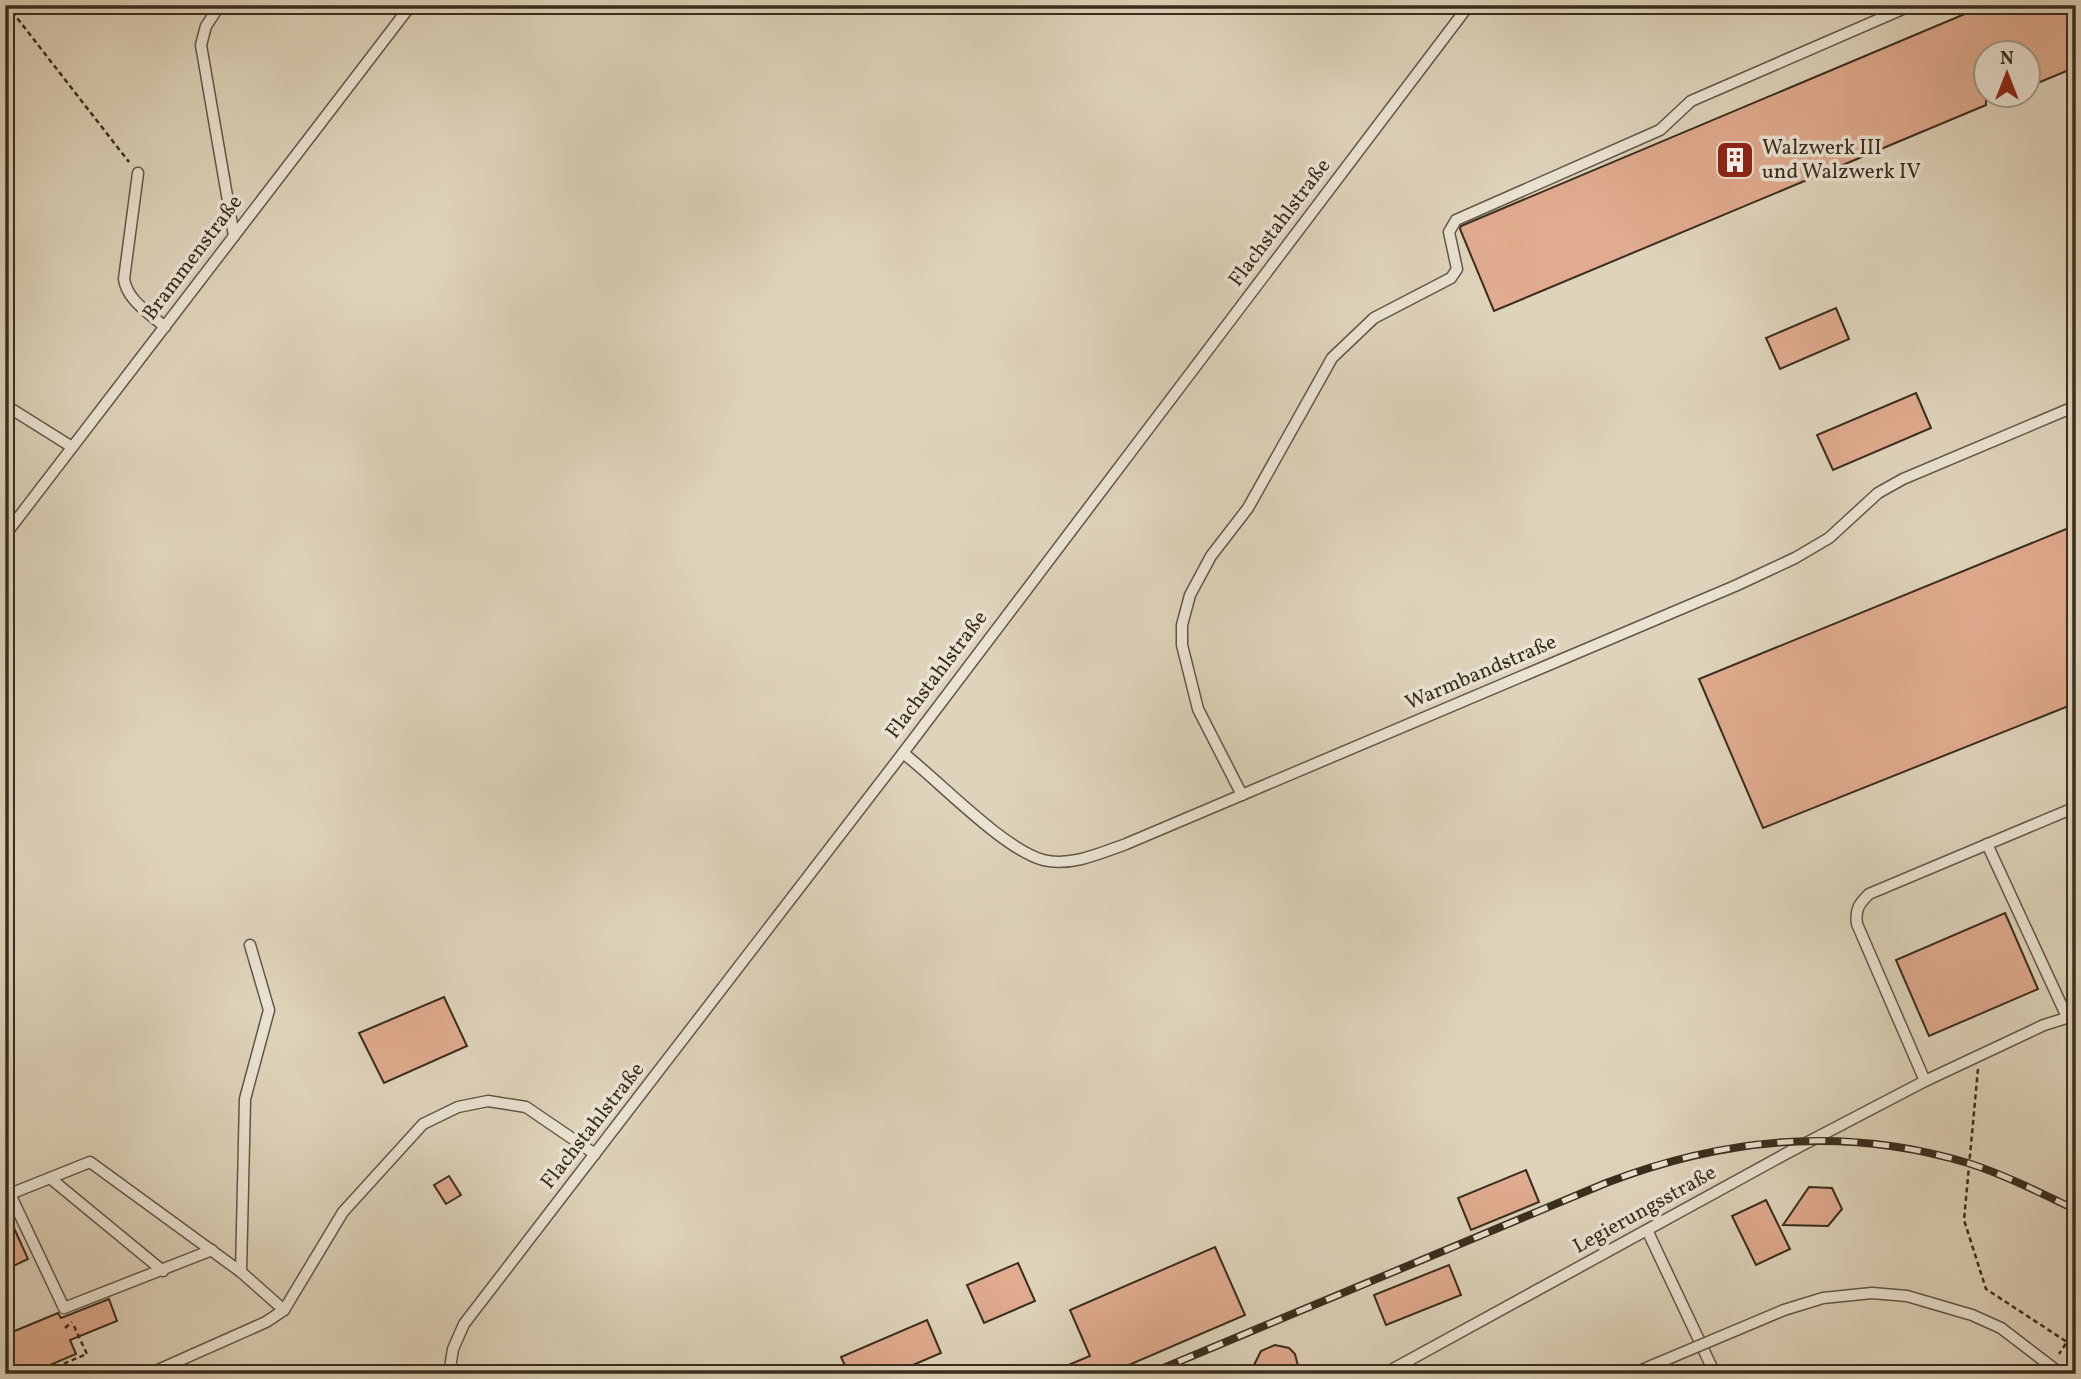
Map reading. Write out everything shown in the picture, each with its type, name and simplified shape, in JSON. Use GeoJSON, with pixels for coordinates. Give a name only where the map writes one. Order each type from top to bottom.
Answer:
{"type":"FeatureCollection","features":[{"type":"Feature","properties":{"kind":"lane"},"geometry":{"type":"LineString","coordinates":[[220,5],[206,26],[201,45],[234,236]]}},
{"type":"Feature","properties":{"kind":"lane","name":"Brammenstraße"},"geometry":{"type":"LineString","coordinates":[[5,535],[411,5]]}},
{"type":"Feature","properties":{"kind":"lane","name":"Flachstahlstraße"},"geometry":{"type":"LineString","coordinates":[[449,1374],[453,1349],[464,1324],[903,752],[1469,5]]}},
{"type":"Feature","properties":{"kind":"lane"},"geometry":{"type":"LineString","coordinates":[[1242,795],[1198,709],[1182,645],[1182,625],[1190,595],[1211,556],[1248,508],[1332,358],[1374,318],[1451,278],[1457,269],[1449,232],[1456,220],[1660,130],[1691,102],[1912,5]]}},
{"type":"Feature","properties":{"kind":"lane"},"geometry":{"type":"LineString","coordinates":[[138,173],[124,279],[125,289],[165,327]]}},
{"type":"Feature","properties":{"kind":"lane"},"geometry":{"type":"LineString","coordinates":[[5,405],[72,447]]}},
{"type":"Feature","properties":{"kind":"lane","name":"Warmbandstraße"},"geometry":{"type":"LineString","coordinates":[[903,752],[989,827],[1022,850],[1044,860],[1066,861],[1092,856],[1735,586],[1795,558],[1829,538],[1878,494],[1903,479],[2076,406]]}},
{"type":"Feature","properties":{"kind":"lane"},"geometry":{"type":"LineString","coordinates":[[1924,1081],[1857,924],[1855,914],[1859,904],[1869,894],[2076,807]]}},
{"type":"Feature","properties":{"kind":"lane"},"geometry":{"type":"LineString","coordinates":[[1987,844],[2071,1016]]}},
{"type":"Feature","properties":{"kind":"lane"},"geometry":{"type":"LineString","coordinates":[[241,1272],[245,1100],[269,1010],[250,945]]}},
{"type":"Feature","properties":{"kind":"lane","name":"Legierungsstraße"},"geometry":{"type":"LineString","coordinates":[[1384,1374],[1924,1081],[2071,1016]]}},
{"type":"Feature","properties":{"kind":"lane"},"geometry":{"type":"LineString","coordinates":[[149,1374],[266,1322],[284,1310],[343,1212],[423,1124],[458,1107],[488,1101],[526,1107],[595,1154]]}},
{"type":"Feature","properties":{"kind":"lane"},"geometry":{"type":"LineString","coordinates":[[212,1250],[64,1308],[7,1195],[90,1162],[212,1250],[241,1272],[284,1310]]}},
{"type":"Feature","properties":{"kind":"lane"},"geometry":{"type":"LineString","coordinates":[[50,1178],[163,1271]]}},
{"type":"Feature","properties":{"kind":"lane"},"geometry":{"type":"LineString","coordinates":[[1647,1230],[1715,1374]]}},
{"type":"Feature","properties":{"kind":"lane"},"geometry":{"type":"LineString","coordinates":[[1632,1374],[1784,1310],[1823,1298],[1872,1293],[1907,1296],[1972,1315],[2001,1328],[2061,1374]]}},
{"type":"Feature","properties":{"kind":"path"},"geometry":{"type":"LineString","coordinates":[[7,5],[138,173]]}},
{"type":"Feature","properties":{"kind":"path"},"geometry":{"type":"LineString","coordinates":[[1980,1054],[1964,1220],[1986,1289],[2067,1342],[2050,1366]]}},
{"type":"Feature","properties":{"kind":"path"},"geometry":{"type":"LineString","coordinates":[[48,1370],[87,1354],[73,1324]]}},
{"type":"Feature","properties":{"kind":"building","name":"Walzwerk III und Walzwerk IV"},"geometry":{"type":"Polygon","coordinates":[[[1986,5],[2076,5],[2076,67],[2042,81],[2042,38],[1972,38],[1972,108],[1979,108],[1494,311],[1461,226],[1986,5]]]}},
{"type":"Feature","properties":{"kind":"building"},"geometry":{"type":"Polygon","coordinates":[[[1836,308],[1849,339],[1780,369],[1766,338],[1836,308]]]}},
{"type":"Feature","properties":{"kind":"building"},"geometry":{"type":"Polygon","coordinates":[[[1916,393],[1931,428],[1833,470],[1817,435],[1916,393]]]}},
{"type":"Feature","properties":{"kind":"building"},"geometry":{"type":"Polygon","coordinates":[[[2076,525],[2076,703],[1763,828],[1699,679],[2076,525]]]}},
{"type":"Feature","properties":{"kind":"building"},"geometry":{"type":"Polygon","coordinates":[[[2005,913],[2038,989],[1929,1036],[1896,960],[2005,913]]]}},
{"type":"Feature","properties":{"kind":"building"},"geometry":{"type":"Polygon","coordinates":[[[444,997],[467,1046],[384,1083],[359,1033],[444,997]]]}},
{"type":"Feature","properties":{"kind":"building"},"geometry":{"type":"Polygon","coordinates":[[[1526,1170],[1539,1202],[1471,1230],[1458,1198],[1526,1170]]]}},
{"type":"Feature","properties":{"kind":"building"},"geometry":{"type":"Polygon","coordinates":[[[449,1176],[461,1195],[446,1204],[434,1185],[449,1176]]]}},
{"type":"Feature","properties":{"kind":"building"},"geometry":{"type":"Polygon","coordinates":[[[1809,1187],[1832,1188],[1842,1209],[1828,1226],[1783,1225],[1809,1187]]]}},
{"type":"Feature","properties":{"kind":"building"},"geometry":{"type":"Polygon","coordinates":[[[1766,1200],[1790,1249],[1756,1265],[1732,1216],[1766,1200]]]}},
{"type":"Feature","properties":{"kind":"building"},"geometry":{"type":"Polygon","coordinates":[[[5,1208],[28,1259],[5,1270],[5,1208]]]}},
{"type":"Feature","properties":{"kind":"building"},"geometry":{"type":"Polygon","coordinates":[[[1215,1247],[1245,1315],[1108,1374],[1047,1374],[1090,1356],[1070,1310],[1215,1247]]]}},
{"type":"Feature","properties":{"kind":"building"},"geometry":{"type":"Polygon","coordinates":[[[1018,1263],[1035,1301],[984,1323],[967,1285],[1018,1263]]]}},
{"type":"Feature","properties":{"kind":"building"},"geometry":{"type":"Polygon","coordinates":[[[1449,1265],[1461,1295],[1386,1325],[1374,1295],[1449,1265]]]}},
{"type":"Feature","properties":{"kind":"building"},"geometry":{"type":"Polygon","coordinates":[[[109,1299],[117,1321],[70,1340],[76,1354],[29,1374],[5,1374],[5,1335],[58,1313],[61,1318],[109,1299]]]}},
{"type":"Feature","properties":{"kind":"building"},"geometry":{"type":"Polygon","coordinates":[[[927,1320],[941,1353],[892,1374],[849,1374],[841,1357],[927,1320]]]}},
{"type":"Feature","properties":{"kind":"building"},"geometry":{"type":"Polygon","coordinates":[[[1275,1345],[1289,1348],[1295,1354],[1300,1374],[1254,1374],[1254,1365],[1261,1351],[1275,1345]]]}},
{"type":"Feature","properties":{"kind":"railway"},"geometry":{"type":"LineString","coordinates":[[1149,1374],[1606,1183],[1695,1155],[1740,1147],[1831,1141],[1922,1151],[1982,1168],[2076,1210]]}},
{"type":"Feature","properties":{"kind":"place","name":"Walzwerk III und Walzwerk IV"},"geometry":{"type":"Point","coordinates":[1735,160]}}]}
